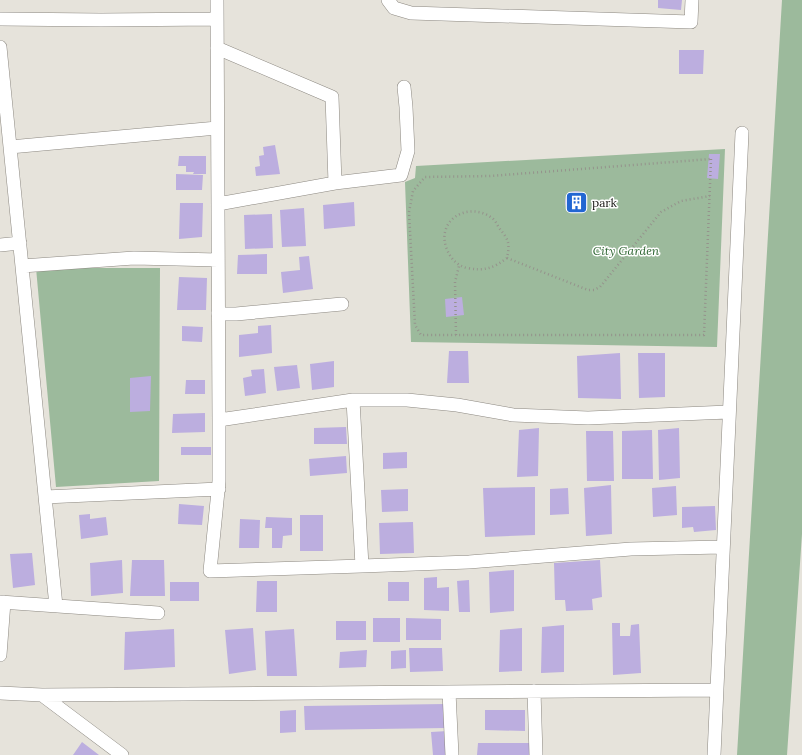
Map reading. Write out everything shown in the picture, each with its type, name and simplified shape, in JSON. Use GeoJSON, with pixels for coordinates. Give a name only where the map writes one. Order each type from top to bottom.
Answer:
{"type":"FeatureCollection","features":[{"type":"Feature","properties":{"kind":"street"},"geometry":{"type":"LineString","coordinates":[[217,0],[219,490],[210,571],[469,562],[631,549],[722,547]]}},
{"type":"Feature","properties":{"kind":"street"},"geometry":{"type":"LineString","coordinates":[[388,0],[394,8],[411,13],[691,22],[692,0]]}},
{"type":"Feature","properties":{"kind":"street"},"geometry":{"type":"LineString","coordinates":[[0,19],[217,19]]}},
{"type":"Feature","properties":{"kind":"street"},"geometry":{"type":"LineString","coordinates":[[0,46],[4,122],[10,147],[56,606]]}},
{"type":"Feature","properties":{"kind":"street"},"geometry":{"type":"LineString","coordinates":[[217,48],[332,97],[335,182]]}},
{"type":"Feature","properties":{"kind":"street"},"geometry":{"type":"LineString","coordinates":[[218,204],[335,182],[401,175],[408,151],[404,87]]}},
{"type":"Feature","properties":{"kind":"street"},"geometry":{"type":"LineString","coordinates":[[10,147],[217,128]]}},
{"type":"Feature","properties":{"kind":"street"},"geometry":{"type":"LineString","coordinates":[[714,755],[728,412],[742,133]]}},
{"type":"Feature","properties":{"kind":"street"},"geometry":{"type":"LineString","coordinates":[[0,245],[20,243]]}},
{"type":"Feature","properties":{"kind":"street"},"geometry":{"type":"LineString","coordinates":[[22,266],[134,258],[218,260]]}},
{"type":"Feature","properties":{"kind":"street"},"geometry":{"type":"LineString","coordinates":[[218,314],[236,314],[342,304]]}},
{"type":"Feature","properties":{"kind":"street"},"geometry":{"type":"LineString","coordinates":[[219,420],[353,400],[407,400],[457,405],[513,415],[588,418],[728,412]]}},
{"type":"Feature","properties":{"kind":"street"},"geometry":{"type":"LineString","coordinates":[[353,400],[362,566]]}},
{"type":"Feature","properties":{"kind":"street"},"geometry":{"type":"LineString","coordinates":[[45,498],[219,490]]}},
{"type":"Feature","properties":{"kind":"street"},"geometry":{"type":"LineString","coordinates":[[0,655],[2,602],[158,613]]}},
{"type":"Feature","properties":{"kind":"street"},"geometry":{"type":"LineString","coordinates":[[0,693],[42,695],[716,690]]}},
{"type":"Feature","properties":{"kind":"street"},"geometry":{"type":"LineString","coordinates":[[534,691],[536,755]]}},
{"type":"Feature","properties":{"kind":"street"},"geometry":{"type":"LineString","coordinates":[[449,692],[452,755]]}},
{"type":"Feature","properties":{"kind":"street"},"geometry":{"type":"LineString","coordinates":[[42,695],[122,755]]}},
{"type":"Feature","properties":{"kind":"path"},"geometry":{"type":"LineString","coordinates":[[711,158],[704,335],[456,335],[420,335],[415,325],[410,212],[413,191],[425,177],[490,176],[711,158]]}},
{"type":"Feature","properties":{"kind":"path"},"geometry":{"type":"LineString","coordinates":[[507,258],[588,290],[594,290],[600,288],[661,212],[681,201],[710,196]]}},
{"type":"Feature","properties":{"kind":"path"},"geometry":{"type":"LineString","coordinates":[[472,211],[485,214],[492,218],[507,238],[509,246],[507,258],[496,266],[484,270],[459,266],[449,256],[444,242],[445,229],[450,221],[460,214],[472,211]]}},
{"type":"Feature","properties":{"kind":"path"},"geometry":{"type":"LineString","coordinates":[[456,335],[455,282],[459,266]]}},
{"type":"Feature","properties":{"kind":"green space"},"geometry":{"type":"Polygon","coordinates":[[[782,0],[802,0],[802,534],[787,755],[737,755],[782,0]]]}},
{"type":"Feature","properties":{"kind":"green space","name":"City Garden"},"geometry":{"type":"Polygon","coordinates":[[[725,149],[717,347],[411,342],[405,182],[415,178],[416,166],[725,149]]]}},
{"type":"Feature","properties":{"kind":"green space"},"geometry":{"type":"Polygon","coordinates":[[[36,268],[160,268],[159,481],[56,487],[36,268]]]}},
{"type":"Feature","properties":{"kind":"building"},"geometry":{"type":"Polygon","coordinates":[[[658,0],[682,0],[681,10],[658,8],[658,0]]]}},
{"type":"Feature","properties":{"kind":"building"},"geometry":{"type":"Polygon","coordinates":[[[679,50],[704,50],[703,74],[679,74],[679,50]]]}},
{"type":"Feature","properties":{"kind":"building"},"geometry":{"type":"Polygon","coordinates":[[[275,145],[280,174],[256,176],[255,167],[260,166],[259,156],[264,155],[263,147],[275,145]]]}},
{"type":"Feature","properties":{"kind":"building"},"geometry":{"type":"Polygon","coordinates":[[[709,154],[720,154],[718,179],[707,178],[709,154]]]}},
{"type":"Feature","properties":{"kind":"building"},"geometry":{"type":"Polygon","coordinates":[[[179,156],[206,156],[206,174],[193,174],[194,172],[186,172],[186,166],[178,166],[179,156]]]}},
{"type":"Feature","properties":{"kind":"building"},"geometry":{"type":"Polygon","coordinates":[[[176,174],[203,175],[202,190],[176,190],[176,174]]]}},
{"type":"Feature","properties":{"kind":"building","name":"park"},"geometry":{"type":"Polygon","coordinates":[[[576,191],[584,194],[587,202],[584,210],[576,213],[568,210],[565,202],[568,194],[576,191]]]}},
{"type":"Feature","properties":{"kind":"building"},"geometry":{"type":"Polygon","coordinates":[[[354,202],[355,226],[324,229],[323,205],[354,202]]]}},
{"type":"Feature","properties":{"kind":"building"},"geometry":{"type":"Polygon","coordinates":[[[180,203],[203,203],[202,237],[179,239],[180,203]]]}},
{"type":"Feature","properties":{"kind":"building"},"geometry":{"type":"Polygon","coordinates":[[[304,208],[306,246],[282,247],[280,210],[304,208]]]}},
{"type":"Feature","properties":{"kind":"building"},"geometry":{"type":"Polygon","coordinates":[[[272,214],[273,248],[245,249],[244,215],[272,214]]]}},
{"type":"Feature","properties":{"kind":"building"},"geometry":{"type":"Polygon","coordinates":[[[267,254],[267,274],[237,274],[238,255],[267,254]]]}},
{"type":"Feature","properties":{"kind":"building"},"geometry":{"type":"Polygon","coordinates":[[[309,256],[313,289],[283,293],[281,272],[300,270],[299,257],[309,256]]]}},
{"type":"Feature","properties":{"kind":"building"},"geometry":{"type":"Polygon","coordinates":[[[179,277],[207,278],[206,310],[177,310],[179,277]]]}},
{"type":"Feature","properties":{"kind":"building"},"geometry":{"type":"Polygon","coordinates":[[[462,297],[464,315],[446,317],[445,299],[462,297]]]}},
{"type":"Feature","properties":{"kind":"building"},"geometry":{"type":"Polygon","coordinates":[[[271,325],[272,353],[239,357],[239,335],[258,333],[258,326],[271,325]]]}},
{"type":"Feature","properties":{"kind":"building"},"geometry":{"type":"Polygon","coordinates":[[[182,326],[203,327],[202,342],[182,341],[182,326]]]}},
{"type":"Feature","properties":{"kind":"building"},"geometry":{"type":"Polygon","coordinates":[[[449,351],[468,351],[469,383],[447,383],[449,351]]]}},
{"type":"Feature","properties":{"kind":"building"},"geometry":{"type":"Polygon","coordinates":[[[620,353],[621,399],[578,398],[577,356],[620,353]]]}},
{"type":"Feature","properties":{"kind":"building"},"geometry":{"type":"Polygon","coordinates":[[[638,353],[665,353],[665,397],[639,398],[638,353]]]}},
{"type":"Feature","properties":{"kind":"building"},"geometry":{"type":"Polygon","coordinates":[[[334,361],[334,387],[312,390],[310,364],[334,361]]]}},
{"type":"Feature","properties":{"kind":"building"},"geometry":{"type":"Polygon","coordinates":[[[297,365],[300,388],[277,391],[274,367],[297,365]]]}},
{"type":"Feature","properties":{"kind":"building"},"geometry":{"type":"Polygon","coordinates":[[[264,369],[266,393],[245,396],[243,378],[252,376],[251,370],[264,369]]]}},
{"type":"Feature","properties":{"kind":"building"},"geometry":{"type":"Polygon","coordinates":[[[151,376],[150,411],[130,412],[130,378],[151,376]]]}},
{"type":"Feature","properties":{"kind":"building"},"geometry":{"type":"Polygon","coordinates":[[[186,380],[205,380],[205,394],[185,394],[186,380]]]}},
{"type":"Feature","properties":{"kind":"building"},"geometry":{"type":"Polygon","coordinates":[[[205,413],[205,432],[172,433],[173,414],[205,413]]]}},
{"type":"Feature","properties":{"kind":"building"},"geometry":{"type":"Polygon","coordinates":[[[346,427],[347,444],[314,444],[314,428],[346,427]]]}},
{"type":"Feature","properties":{"kind":"building"},"geometry":{"type":"Polygon","coordinates":[[[539,428],[538,476],[517,477],[519,430],[539,428]]]}},
{"type":"Feature","properties":{"kind":"building"},"geometry":{"type":"Polygon","coordinates":[[[679,428],[680,478],[659,480],[658,430],[679,428]]]}},
{"type":"Feature","properties":{"kind":"building"},"geometry":{"type":"Polygon","coordinates":[[[652,430],[653,479],[622,479],[622,431],[652,430]]]}},
{"type":"Feature","properties":{"kind":"building"},"geometry":{"type":"Polygon","coordinates":[[[586,431],[613,431],[614,481],[587,481],[586,431]]]}},
{"type":"Feature","properties":{"kind":"building"},"geometry":{"type":"Polygon","coordinates":[[[181,447],[211,447],[211,455],[181,455],[181,447]]]}},
{"type":"Feature","properties":{"kind":"building"},"geometry":{"type":"Polygon","coordinates":[[[407,452],[407,468],[383,469],[383,453],[407,452]]]}},
{"type":"Feature","properties":{"kind":"building"},"geometry":{"type":"Polygon","coordinates":[[[346,456],[347,473],[310,476],[309,459],[346,456]]]}},
{"type":"Feature","properties":{"kind":"building"},"geometry":{"type":"Polygon","coordinates":[[[611,485],[612,534],[586,536],[584,488],[611,485]]]}},
{"type":"Feature","properties":{"kind":"building"},"geometry":{"type":"Polygon","coordinates":[[[676,486],[677,515],[653,517],[652,488],[676,486]]]}},
{"type":"Feature","properties":{"kind":"building"},"geometry":{"type":"Polygon","coordinates":[[[535,487],[535,535],[485,537],[483,488],[535,487]]]}},
{"type":"Feature","properties":{"kind":"building"},"geometry":{"type":"Polygon","coordinates":[[[568,488],[569,514],[550,515],[550,489],[568,488]]]}},
{"type":"Feature","properties":{"kind":"building"},"geometry":{"type":"Polygon","coordinates":[[[408,489],[408,511],[382,512],[381,490],[408,489]]]}},
{"type":"Feature","properties":{"kind":"building"},"geometry":{"type":"Polygon","coordinates":[[[179,504],[204,506],[202,525],[178,524],[179,504]]]}},
{"type":"Feature","properties":{"kind":"building"},"geometry":{"type":"Polygon","coordinates":[[[715,506],[716,530],[694,532],[693,527],[682,528],[682,507],[715,506]]]}},
{"type":"Feature","properties":{"kind":"building"},"geometry":{"type":"Polygon","coordinates":[[[90,514],[90,519],[106,517],[108,535],[81,539],[79,515],[90,514]]]}},
{"type":"Feature","properties":{"kind":"building"},"geometry":{"type":"Polygon","coordinates":[[[300,515],[323,515],[323,551],[300,551],[300,515]]]}},
{"type":"Feature","properties":{"kind":"building"},"geometry":{"type":"Polygon","coordinates":[[[266,517],[292,518],[292,535],[283,536],[282,548],[272,548],[272,528],[265,528],[266,517]]]}},
{"type":"Feature","properties":{"kind":"building"},"geometry":{"type":"Polygon","coordinates":[[[240,519],[260,520],[259,548],[239,548],[240,519]]]}},
{"type":"Feature","properties":{"kind":"building"},"geometry":{"type":"Polygon","coordinates":[[[413,522],[414,553],[380,554],[379,523],[413,522]]]}},
{"type":"Feature","properties":{"kind":"building"},"geometry":{"type":"Polygon","coordinates":[[[32,553],[35,585],[13,588],[10,554],[32,553]]]}},
{"type":"Feature","properties":{"kind":"building"},"geometry":{"type":"Polygon","coordinates":[[[122,560],[123,593],[91,596],[90,563],[122,560]]]}},
{"type":"Feature","properties":{"kind":"building"},"geometry":{"type":"Polygon","coordinates":[[[132,560],[164,560],[165,596],[130,596],[132,560]]]}},
{"type":"Feature","properties":{"kind":"building"},"geometry":{"type":"Polygon","coordinates":[[[600,560],[602,597],[592,599],[593,610],[566,611],[565,600],[555,600],[554,563],[600,560]]]}},
{"type":"Feature","properties":{"kind":"building"},"geometry":{"type":"Polygon","coordinates":[[[514,570],[514,611],[490,613],[489,572],[514,570]]]}},
{"type":"Feature","properties":{"kind":"building"},"geometry":{"type":"Polygon","coordinates":[[[437,577],[437,588],[449,587],[449,611],[424,610],[424,578],[437,577]]]}},
{"type":"Feature","properties":{"kind":"building"},"geometry":{"type":"Polygon","coordinates":[[[469,580],[470,612],[459,612],[457,581],[469,580]]]}},
{"type":"Feature","properties":{"kind":"building"},"geometry":{"type":"Polygon","coordinates":[[[257,581],[277,581],[277,612],[256,612],[257,581]]]}},
{"type":"Feature","properties":{"kind":"building"},"geometry":{"type":"Polygon","coordinates":[[[170,582],[199,582],[199,601],[170,601],[170,582]]]}},
{"type":"Feature","properties":{"kind":"building"},"geometry":{"type":"Polygon","coordinates":[[[388,582],[409,582],[409,601],[388,601],[388,582]]]}},
{"type":"Feature","properties":{"kind":"building"},"geometry":{"type":"Polygon","coordinates":[[[373,618],[400,618],[400,642],[373,642],[373,618]]]}},
{"type":"Feature","properties":{"kind":"building"},"geometry":{"type":"Polygon","coordinates":[[[406,618],[441,619],[441,640],[406,640],[406,618]]]}},
{"type":"Feature","properties":{"kind":"building"},"geometry":{"type":"Polygon","coordinates":[[[336,621],[366,621],[366,640],[336,640],[336,621]]]}},
{"type":"Feature","properties":{"kind":"building"},"geometry":{"type":"Polygon","coordinates":[[[612,623],[620,623],[620,636],[630,636],[631,625],[639,624],[641,673],[613,675],[612,623]]]}},
{"type":"Feature","properties":{"kind":"building"},"geometry":{"type":"Polygon","coordinates":[[[564,625],[564,672],[541,673],[542,627],[564,625]]]}},
{"type":"Feature","properties":{"kind":"building"},"geometry":{"type":"Polygon","coordinates":[[[253,628],[256,670],[229,674],[225,630],[253,628]]]}},
{"type":"Feature","properties":{"kind":"building"},"geometry":{"type":"Polygon","coordinates":[[[522,628],[522,671],[499,672],[500,630],[522,628]]]}},
{"type":"Feature","properties":{"kind":"building"},"geometry":{"type":"Polygon","coordinates":[[[174,629],[175,667],[124,670],[125,632],[174,629]]]}},
{"type":"Feature","properties":{"kind":"building"},"geometry":{"type":"Polygon","coordinates":[[[294,629],[297,676],[267,676],[265,631],[294,629]]]}},
{"type":"Feature","properties":{"kind":"building"},"geometry":{"type":"Polygon","coordinates":[[[409,648],[442,648],[443,671],[410,672],[409,648]]]}},
{"type":"Feature","properties":{"kind":"building"},"geometry":{"type":"Polygon","coordinates":[[[367,650],[366,667],[339,668],[340,652],[367,650]]]}},
{"type":"Feature","properties":{"kind":"building"},"geometry":{"type":"Polygon","coordinates":[[[406,650],[406,668],[391,669],[391,651],[406,650]]]}},
{"type":"Feature","properties":{"kind":"building"},"geometry":{"type":"Polygon","coordinates":[[[446,704],[446,728],[305,730],[304,706],[446,704]]]}},
{"type":"Feature","properties":{"kind":"building"},"geometry":{"type":"Polygon","coordinates":[[[296,710],[296,732],[280,733],[280,711],[296,710]]]}},
{"type":"Feature","properties":{"kind":"building"},"geometry":{"type":"Polygon","coordinates":[[[485,710],[525,710],[525,731],[485,730],[485,710]]]}},
{"type":"Feature","properties":{"kind":"building"},"geometry":{"type":"Polygon","coordinates":[[[448,731],[450,755],[433,755],[431,732],[448,731]]]}},
{"type":"Feature","properties":{"kind":"building"},"geometry":{"type":"Polygon","coordinates":[[[82,742],[99,755],[73,755],[82,742]]]}},
{"type":"Feature","properties":{"kind":"building"},"geometry":{"type":"Polygon","coordinates":[[[478,743],[530,743],[531,755],[477,755],[478,743]]]}},
{"type":"Feature","properties":{"kind":"place","name":"park"},"geometry":{"type":"Point","coordinates":[576,202]}}]}
